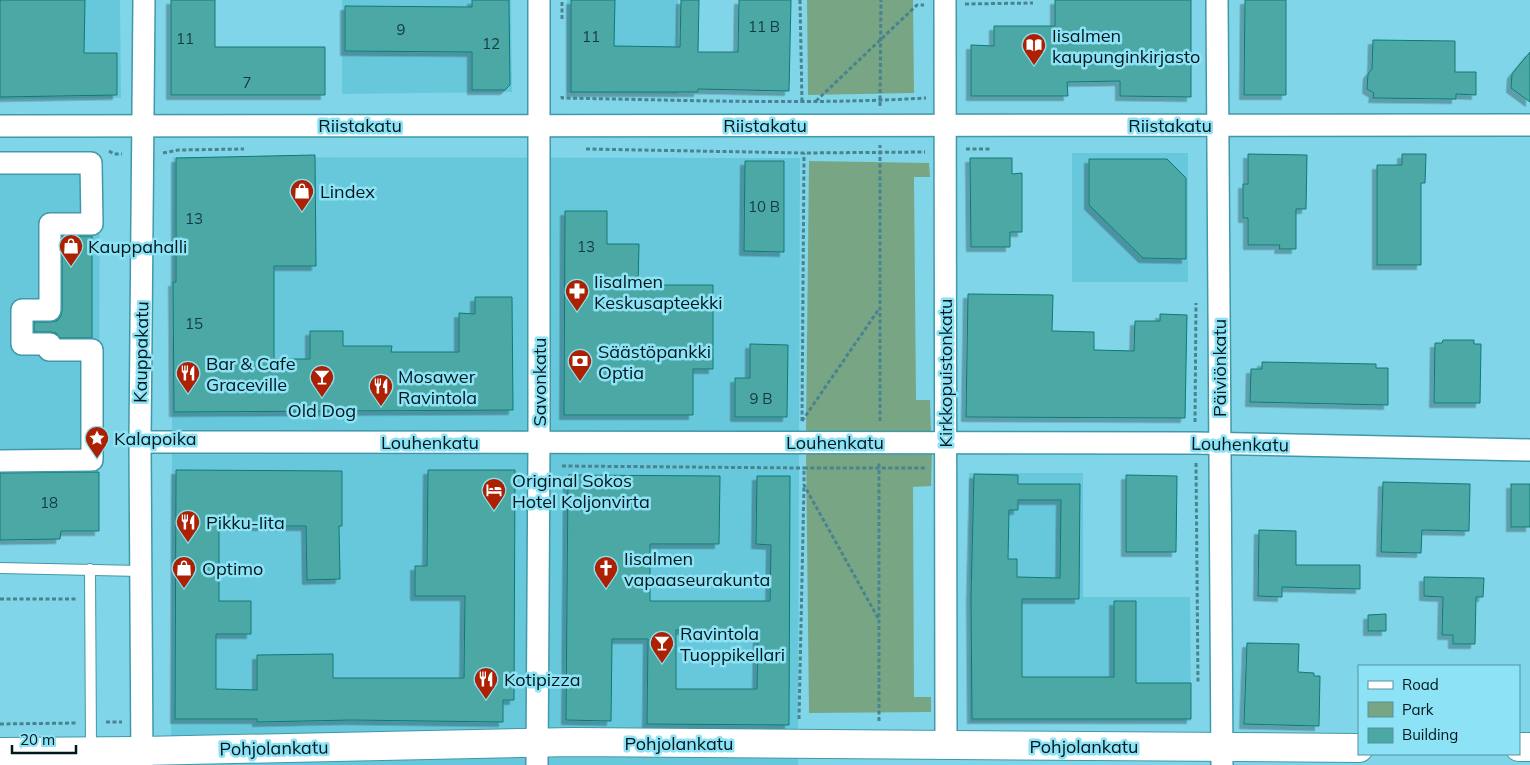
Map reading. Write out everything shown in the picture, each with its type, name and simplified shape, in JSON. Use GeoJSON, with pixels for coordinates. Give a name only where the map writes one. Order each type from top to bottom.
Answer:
{"type":"FeatureCollection","features":[{"type":"Feature","properties":{"kind":"main road","name":"Pohjolankatu"},"geometry":{"type":"LineString","coordinates":[[0,752],[92,751],[142,758],[537,754],[946,745],[1222,756],[1358,748]]}},
{"type":"Feature","properties":{"kind":"street","name":"Kauppakatu"},"geometry":{"type":"LineString","coordinates":[[142,758],[140,442],[144,0]]}},
{"type":"Feature","properties":{"kind":"street","name":"Savonkatu"},"geometry":{"type":"LineString","coordinates":[[537,754],[540,442],[539,0]]}},
{"type":"Feature","properties":{"kind":"street","name":"Päiviönkatu"},"geometry":{"type":"LineString","coordinates":[[1218,0],[1222,756]]}},
{"type":"Feature","properties":{"kind":"street","name":"Kirkkopuistonkatu"},"geometry":{"type":"LineString","coordinates":[[946,745],[944,98],[955,2]]}},
{"type":"Feature","properties":{"kind":"street","name":"Riistakatu"},"geometry":{"type":"LineString","coordinates":[[0,126],[1530,125]]}},
{"type":"Feature","properties":{"kind":"street"},"geometry":{"type":"LineString","coordinates":[[0,163],[91,163],[92,224],[50,224],[50,310],[22,310],[22,344],[50,344],[50,350],[92,350],[92,460],[0,461]]}},
{"type":"Feature","properties":{"kind":"street","name":"Louhenkatu"},"geometry":{"type":"LineString","coordinates":[[140,442],[1219,444],[1530,450]]}},
{"type":"Feature","properties":{"kind":"lane"},"geometry":{"type":"LineString","coordinates":[[0,568],[141,571]]}},
{"type":"Feature","properties":{"kind":"lane"},"geometry":{"type":"LineString","coordinates":[[90,569],[92,751]]}},
{"type":"Feature","properties":{"kind":"path"},"geometry":{"type":"LineString","coordinates":[[800,0],[802,102]]}},
{"type":"Feature","properties":{"kind":"path"},"geometry":{"type":"LineString","coordinates":[[880,0],[880,101]]}},
{"type":"Feature","properties":{"kind":"path"},"geometry":{"type":"LineString","coordinates":[[955,2],[1033,3]]}},
{"type":"Feature","properties":{"kind":"path"},"geometry":{"type":"LineString","coordinates":[[816,102],[917,5]]}},
{"type":"Feature","properties":{"kind":"path"},"geometry":{"type":"LineString","coordinates":[[562,98],[802,102],[944,98]]}},
{"type":"Feature","properties":{"kind":"path"},"geometry":{"type":"LineString","coordinates":[[107,150],[114,154],[165,153],[178,150],[247,149]]}},
{"type":"Feature","properties":{"kind":"path"},"geometry":{"type":"LineString","coordinates":[[583,149],[804,153],[944,152],[965,149],[994,149]]}},
{"type":"Feature","properties":{"kind":"path"},"geometry":{"type":"LineString","coordinates":[[880,152],[880,421]]}},
{"type":"Feature","properties":{"kind":"path"},"geometry":{"type":"LineString","coordinates":[[804,153],[802,422],[880,308]]}},
{"type":"Feature","properties":{"kind":"path"},"geometry":{"type":"LineString","coordinates":[[870,722],[878,722],[879,460]]}},
{"type":"Feature","properties":{"kind":"path"},"geometry":{"type":"LineString","coordinates":[[799,722],[804,468],[933,468]]}},
{"type":"Feature","properties":{"kind":"path"},"geometry":{"type":"LineString","coordinates":[[804,485],[878,618]]}},
{"type":"Feature","properties":{"kind":"path"},"geometry":{"type":"LineString","coordinates":[[0,599],[90,599]]}},
{"type":"Feature","properties":{"kind":"shaded area"},"geometry":{"type":"Polygon","coordinates":[[[0,0],[120,0],[121,98],[0,99],[0,0]]]}},
{"type":"Feature","properties":{"kind":"shaded area"},"geometry":{"type":"Polygon","coordinates":[[[342,0],[511,0],[512,92],[342,94],[342,0]]]}},
{"type":"Feature","properties":{"kind":"shaded area"},"geometry":{"type":"Polygon","coordinates":[[[567,0],[678,0],[678,94],[567,93],[567,0]]]}},
{"type":"Feature","properties":{"kind":"shaded area"},"geometry":{"type":"Polygon","coordinates":[[[1072,153],[1188,153],[1188,282],[1072,282],[1072,153]]]}},
{"type":"Feature","properties":{"kind":"shaded area"},"geometry":{"type":"Polygon","coordinates":[[[100,157],[99,466],[0,466],[0,159],[100,157]]]}},
{"type":"Feature","properties":{"kind":"shaded area"},"geometry":{"type":"Polygon","coordinates":[[[173,157],[800,158],[798,765],[171,765],[173,157]]]}},
{"type":"Feature","properties":{"kind":"shaded area"},"geometry":{"type":"Polygon","coordinates":[[[969,473],[1083,473],[1083,597],[1190,597],[1191,721],[970,722],[969,473]]]}},
{"type":"Feature","properties":{"kind":"green space"},"geometry":{"type":"Polygon","coordinates":[[[807,0],[913,0],[914,93],[808,95],[807,0]]]}},
{"type":"Feature","properties":{"kind":"green space"},"geometry":{"type":"Polygon","coordinates":[[[809,161],[929,163],[930,177],[914,177],[916,400],[930,400],[931,432],[806,431],[809,161]]]}},
{"type":"Feature","properties":{"kind":"green space"},"geometry":{"type":"Polygon","coordinates":[[[806,450],[932,451],[931,486],[913,487],[914,697],[931,697],[931,712],[809,713],[806,450]]]}},
{"type":"Feature","properties":{"kind":"building"},"geometry":{"type":"Polygon","coordinates":[[[0,0],[85,0],[84,53],[117,53],[117,95],[0,97],[0,0]]]}},
{"type":"Feature","properties":{"kind":"building"},"geometry":{"type":"Polygon","coordinates":[[[171,0],[215,0],[215,47],[325,47],[325,95],[171,95],[171,0]]]}},
{"type":"Feature","properties":{"kind":"building"},"geometry":{"type":"Polygon","coordinates":[[[472,0],[509,0],[510,85],[505,90],[472,90],[472,52],[345,51],[345,6],[472,7],[472,0]]]}},
{"type":"Feature","properties":{"kind":"building"},"geometry":{"type":"Polygon","coordinates":[[[571,0],[615,0],[614,46],[680,47],[681,0],[699,0],[698,52],[738,52],[739,0],[791,0],[789,91],[698,89],[698,92],[571,92],[571,0]]]}},
{"type":"Feature","properties":{"kind":"building"},"geometry":{"type":"Polygon","coordinates":[[[1055,0],[1191,0],[1191,97],[1120,96],[1120,81],[1067,82],[1068,96],[971,96],[971,45],[994,46],[994,26],[1055,26],[1055,0]]]}},
{"type":"Feature","properties":{"kind":"building"},"geometry":{"type":"Polygon","coordinates":[[[1245,0],[1286,0],[1286,95],[1244,95],[1245,0]]]}},
{"type":"Feature","properties":{"kind":"building"},"geometry":{"type":"Polygon","coordinates":[[[1373,40],[1455,41],[1455,72],[1476,72],[1476,95],[1456,94],[1456,99],[1373,98],[1374,93],[1367,89],[1368,74],[1372,69],[1373,40]]]}},
{"type":"Feature","properties":{"kind":"building"},"geometry":{"type":"Polygon","coordinates":[[[1530,52],[1530,102],[1511,88],[1512,74],[1530,52]]]}},
{"type":"Feature","properties":{"kind":"building"},"geometry":{"type":"Polygon","coordinates":[[[1248,154],[1307,155],[1306,209],[1296,209],[1296,249],[1279,249],[1280,245],[1248,245],[1248,218],[1243,218],[1243,184],[1248,184],[1248,154]]]}},
{"type":"Feature","properties":{"kind":"building"},"geometry":{"type":"Polygon","coordinates":[[[1402,154],[1426,154],[1425,183],[1421,183],[1421,265],[1377,265],[1377,165],[1402,165],[1402,154]]]}},
{"type":"Feature","properties":{"kind":"building"},"geometry":{"type":"Polygon","coordinates":[[[315,155],[316,266],[274,266],[274,359],[310,359],[310,331],[343,331],[343,346],[392,346],[391,352],[459,352],[459,313],[475,314],[475,297],[512,297],[513,410],[174,412],[173,282],[176,282],[176,158],[315,155]]]}},
{"type":"Feature","properties":{"kind":"building"},"geometry":{"type":"Polygon","coordinates":[[[970,158],[1012,158],[1012,174],[1022,173],[1022,232],[1010,232],[1010,247],[971,247],[970,158]]]}},
{"type":"Feature","properties":{"kind":"building"},"geometry":{"type":"Polygon","coordinates":[[[1089,159],[1167,159],[1186,178],[1186,259],[1143,258],[1089,205],[1089,159]]]}},
{"type":"Feature","properties":{"kind":"building"},"geometry":{"type":"Polygon","coordinates":[[[745,161],[784,161],[784,252],[744,251],[745,161]]]}},
{"type":"Feature","properties":{"kind":"building"},"geometry":{"type":"Polygon","coordinates":[[[565,211],[607,211],[607,244],[639,244],[638,285],[713,285],[713,369],[693,369],[693,415],[564,415],[565,211]]]}},
{"type":"Feature","properties":{"kind":"building"},"geometry":{"type":"Polygon","coordinates":[[[62,236],[92,236],[92,338],[60,338],[56,333],[34,332],[34,322],[57,321],[61,316],[62,236]]]}},
{"type":"Feature","properties":{"kind":"building"},"geometry":{"type":"Polygon","coordinates":[[[968,294],[1053,295],[1052,331],[1094,332],[1094,350],[1134,351],[1135,321],[1160,321],[1160,314],[1187,315],[1185,418],[966,417],[968,294]]]}},
{"type":"Feature","properties":{"kind":"building"},"geometry":{"type":"Polygon","coordinates":[[[1443,340],[1474,340],[1474,344],[1481,344],[1480,403],[1434,403],[1435,343],[1442,343],[1443,340]]]}},
{"type":"Feature","properties":{"kind":"building"},"geometry":{"type":"Polygon","coordinates":[[[750,344],[788,345],[787,417],[735,417],[735,378],[750,378],[750,344]]]}},
{"type":"Feature","properties":{"kind":"building"},"geometry":{"type":"Polygon","coordinates":[[[1262,362],[1376,364],[1376,368],[1388,368],[1388,405],[1250,402],[1251,369],[1262,369],[1262,362]]]}},
{"type":"Feature","properties":{"kind":"building"},"geometry":{"type":"Polygon","coordinates":[[[176,470],[342,471],[342,526],[339,526],[340,579],[307,580],[306,526],[219,526],[219,601],[251,601],[251,634],[216,634],[216,689],[257,690],[257,655],[333,654],[333,678],[464,678],[465,596],[415,596],[415,566],[427,566],[428,470],[515,470],[514,700],[503,700],[503,722],[351,720],[257,722],[257,719],[175,719],[176,470]]]}},
{"type":"Feature","properties":{"kind":"building"},"geometry":{"type":"Polygon","coordinates":[[[99,472],[99,531],[61,531],[60,539],[0,540],[0,473],[99,472]]]}},
{"type":"Feature","properties":{"kind":"building"},"geometry":{"type":"Polygon","coordinates":[[[974,474],[1018,475],[1018,484],[1080,484],[1079,599],[1022,599],[1022,677],[1114,677],[1114,601],[1136,601],[1136,683],[1191,683],[1191,719],[972,719],[971,597],[974,474]],[[1018,500],[1018,510],[1009,510],[1008,559],[1017,559],[1017,577],[1060,578],[1061,500],[1018,500]]]}},
{"type":"Feature","properties":{"kind":"building"},"geometry":{"type":"Polygon","coordinates":[[[568,475],[720,476],[719,544],[650,544],[650,601],[770,601],[771,545],[756,544],[757,476],[790,476],[789,725],[647,724],[648,639],[612,639],[611,721],[566,720],[568,475]],[[676,630],[676,689],[757,689],[758,631],[676,630]]]}},
{"type":"Feature","properties":{"kind":"building"},"geometry":{"type":"Polygon","coordinates":[[[1126,475],[1177,476],[1176,552],[1126,552],[1126,475]]]}},
{"type":"Feature","properties":{"kind":"building"},"geometry":{"type":"Polygon","coordinates":[[[1383,482],[1470,484],[1469,531],[1422,530],[1421,553],[1381,552],[1383,482]]]}},
{"type":"Feature","properties":{"kind":"building"},"geometry":{"type":"Polygon","coordinates":[[[1511,484],[1530,484],[1530,527],[1511,527],[1511,484]]]}},
{"type":"Feature","properties":{"kind":"building"},"geometry":{"type":"Polygon","coordinates":[[[1259,530],[1296,531],[1296,565],[1360,565],[1360,589],[1282,587],[1282,597],[1258,596],[1259,530]]]}},
{"type":"Feature","properties":{"kind":"building"},"geometry":{"type":"Polygon","coordinates":[[[1424,577],[1484,578],[1483,597],[1476,597],[1475,644],[1453,644],[1453,635],[1442,635],[1443,597],[1424,596],[1424,577]]]}},
{"type":"Feature","properties":{"kind":"building"},"geometry":{"type":"Polygon","coordinates":[[[1386,614],[1386,631],[1368,631],[1368,615],[1386,614]]]}},
{"type":"Feature","properties":{"kind":"building"},"geometry":{"type":"Polygon","coordinates":[[[1247,643],[1299,644],[1298,672],[1314,673],[1314,676],[1320,676],[1319,726],[1244,724],[1247,643]]]}},
{"type":"Feature","properties":{"kind":"place","name":"Iisalmen kaupunginkirjasto"},"geometry":{"type":"Point","coordinates":[1034,66]}},
{"type":"Feature","properties":{"kind":"place","name":"Lindex"},"geometry":{"type":"Point","coordinates":[302,212]}},
{"type":"Feature","properties":{"kind":"place","name":"Kauppahalli"},"geometry":{"type":"Point","coordinates":[71,267]}},
{"type":"Feature","properties":{"kind":"place","name":"Iisalmen Keskusapteekki"},"geometry":{"type":"Point","coordinates":[577,312]}},
{"type":"Feature","properties":{"kind":"place","name":"Säästöpankki Optia"},"geometry":{"type":"Point","coordinates":[580,382]}},
{"type":"Feature","properties":{"kind":"place","name":"Bar & Cafe Graceville"},"geometry":{"type":"Point","coordinates":[188,394]}},
{"type":"Feature","properties":{"kind":"place","name":"Old Dog"},"geometry":{"type":"Point","coordinates":[322,398]}},
{"type":"Feature","properties":{"kind":"place","name":"Mosawer Ravintola"},"geometry":{"type":"Point","coordinates":[381,407]}},
{"type":"Feature","properties":{"kind":"place","name":"Kalapoika"},"geometry":{"type":"Point","coordinates":[97,459]}},
{"type":"Feature","properties":{"kind":"place","name":"Original Sokos Hotel Koljonvirta"},"geometry":{"type":"Point","coordinates":[494,511]}},
{"type":"Feature","properties":{"kind":"place","name":"Pikku-Iita"},"geometry":{"type":"Point","coordinates":[188,543]}},
{"type":"Feature","properties":{"kind":"place","name":"Optimo"},"geometry":{"type":"Point","coordinates":[184,589]}},
{"type":"Feature","properties":{"kind":"place","name":"Iisalmen vapaaseurakunta"},"geometry":{"type":"Point","coordinates":[606,589]}},
{"type":"Feature","properties":{"kind":"place","name":"Ravintola Tuoppikellari"},"geometry":{"type":"Point","coordinates":[662,664]}},
{"type":"Feature","properties":{"kind":"place","name":"Kotipizza"},"geometry":{"type":"Point","coordinates":[486,700]}}]}
